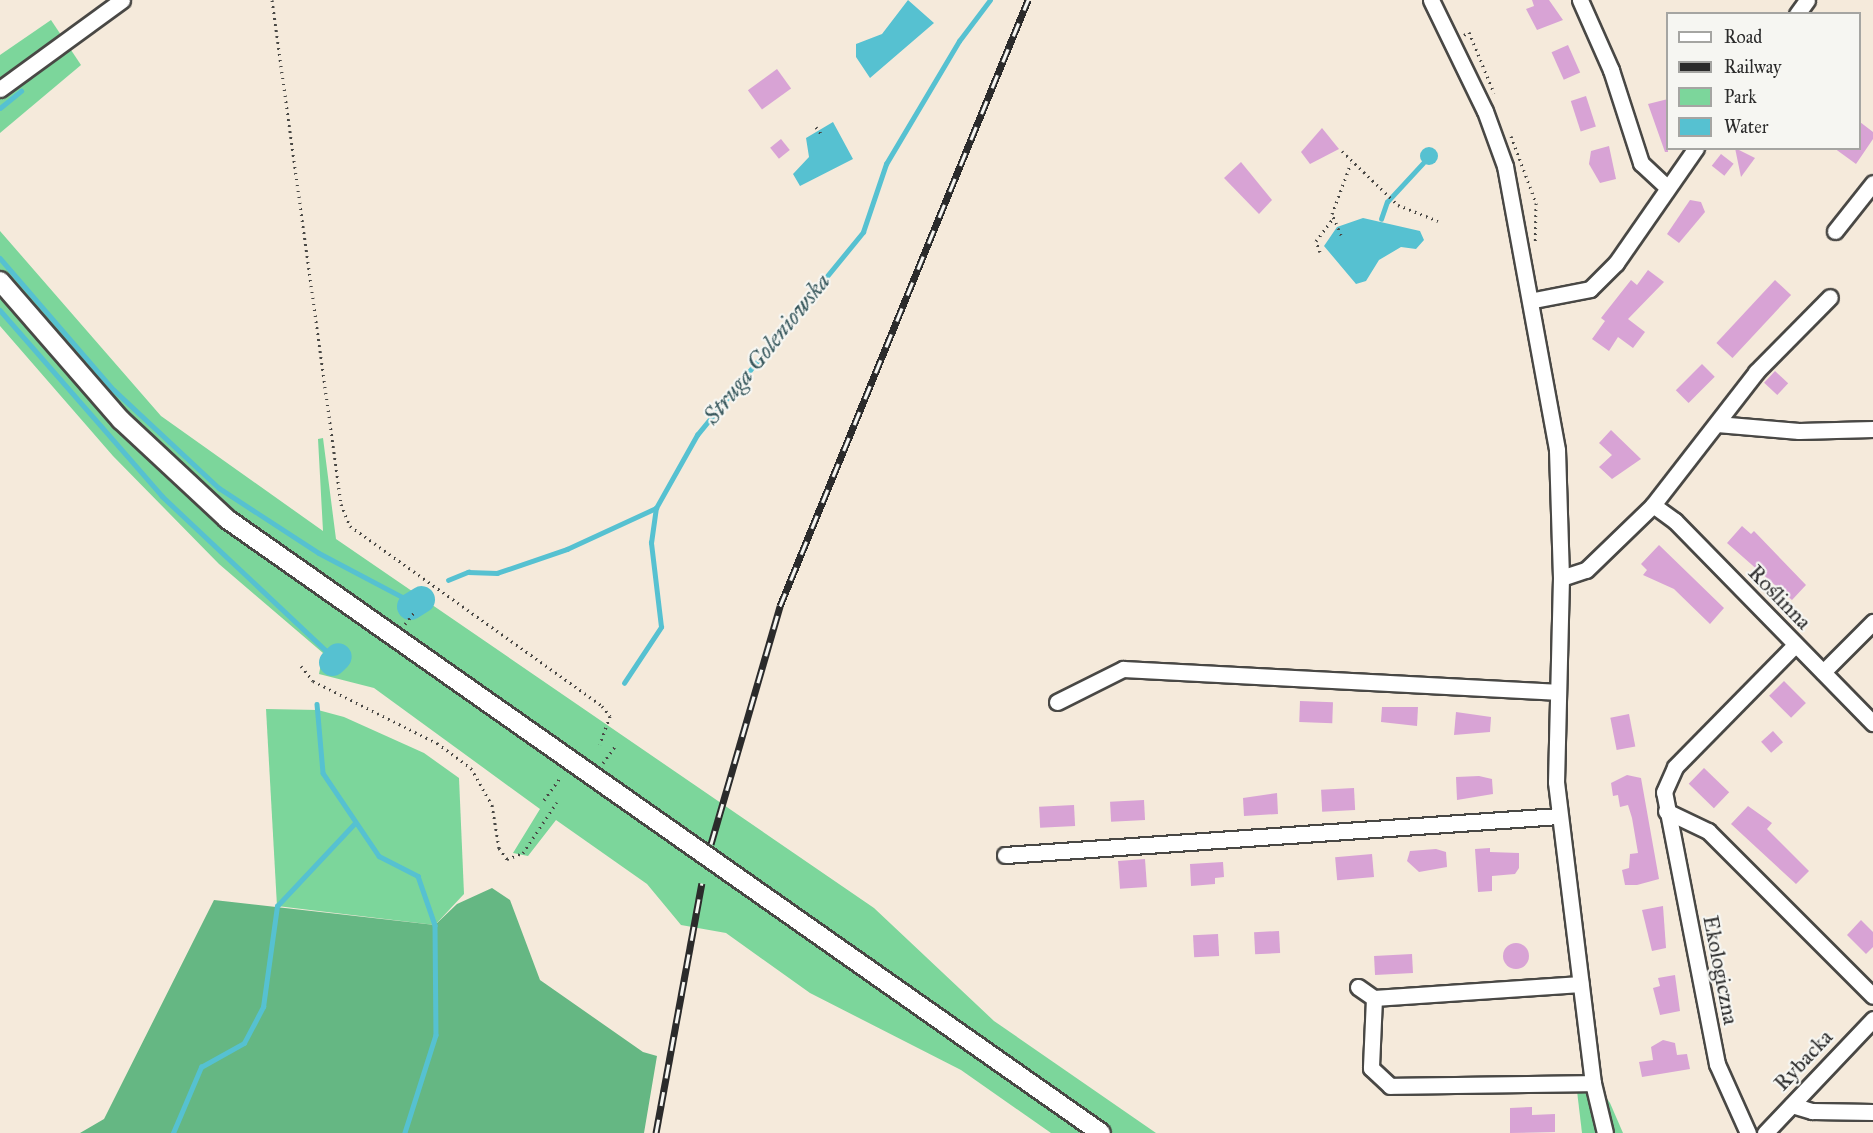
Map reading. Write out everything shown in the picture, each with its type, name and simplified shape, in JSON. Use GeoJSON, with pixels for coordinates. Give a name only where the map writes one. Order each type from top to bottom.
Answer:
{"type":"FeatureCollection","features":[{"type":"Feature","properties":{"kind":"main road"},"geometry":{"type":"LineString","coordinates":[[0,281],[122,420],[227,519],[1101,1133]]}},
{"type":"Feature","properties":{"kind":"street"},"geometry":{"type":"LineString","coordinates":[[0,89],[122,0]]}},
{"type":"Feature","properties":{"kind":"street"},"geometry":{"type":"LineString","coordinates":[[1431,0],[1485,111],[1505,166],[1534,300],[1557,450],[1561,578],[1555,692],[1559,816],[1593,1083],[1605,1133]]}},
{"type":"Feature","properties":{"kind":"street"},"geometry":{"type":"LineString","coordinates":[[1580,0],[1611,70],[1641,163],[1667,187]]}},
{"type":"Feature","properties":{"kind":"street"},"geometry":{"type":"LineString","coordinates":[[1534,300],[1590,289],[1616,263],[1695,150]]}},
{"type":"Feature","properties":{"kind":"street"},"geometry":{"type":"LineString","coordinates":[[1835,231],[1873,183]]}},
{"type":"Feature","properties":{"kind":"street"},"geometry":{"type":"LineString","coordinates":[[1561,578],[1586,570],[1653,506],[1756,372],[1830,297]]}},
{"type":"Feature","properties":{"kind":"street"},"geometry":{"type":"LineString","coordinates":[[1718,424],[1799,431],[1873,429]]}},
{"type":"Feature","properties":{"kind":"street","name":"Roślinna"},"geometry":{"type":"LineString","coordinates":[[1653,506],[1675,521],[1873,723]]}},
{"type":"Feature","properties":{"kind":"street"},"geometry":{"type":"LineString","coordinates":[[1823,672],[1873,622]]}},
{"type":"Feature","properties":{"kind":"street","name":"Ekologiczna"},"geometry":{"type":"LineString","coordinates":[[1748,1133],[1717,1064],[1666,811],[1666,778],[1795,645]]}},
{"type":"Feature","properties":{"kind":"street"},"geometry":{"type":"LineString","coordinates":[[1057,702],[1123,669],[1555,692]]}},
{"type":"Feature","properties":{"kind":"street"},"geometry":{"type":"LineString","coordinates":[[1666,811],[1708,831],[1873,996]]}},
{"type":"Feature","properties":{"kind":"street"},"geometry":{"type":"LineString","coordinates":[[1005,855],[1559,816]]}},
{"type":"Feature","properties":{"kind":"street"},"geometry":{"type":"LineString","coordinates":[[1358,987],[1374,998],[1581,984]]}},
{"type":"Feature","properties":{"kind":"street"},"geometry":{"type":"LineString","coordinates":[[1374,998],[1371,1068],[1390,1086],[1593,1083]]}},
{"type":"Feature","properties":{"kind":"street","name":"Rybacka"},"geometry":{"type":"LineString","coordinates":[[1766,1133],[1873,1019]]}},
{"type":"Feature","properties":{"kind":"street"},"geometry":{"type":"LineString","coordinates":[[1792,1105],[1812,1112],[1873,1112]]}},
{"type":"Feature","properties":{"kind":"path"},"geometry":{"type":"LineString","coordinates":[[272,0],[340,504],[350,526],[602,706],[610,716],[600,744]]}},
{"type":"Feature","properties":{"kind":"path"},"geometry":{"type":"LineString","coordinates":[[816,127],[822,135]]}},
{"type":"Feature","properties":{"kind":"path"},"geometry":{"type":"LineString","coordinates":[[1342,151],[1351,162],[1395,201],[1438,220]]}},
{"type":"Feature","properties":{"kind":"path"},"geometry":{"type":"LineString","coordinates":[[1320,252],[1316,241],[1332,220],[1351,162]]}},
{"type":"Feature","properties":{"kind":"path"},"geometry":{"type":"LineString","coordinates":[[1332,220],[1341,235]]}},
{"type":"Feature","properties":{"kind":"path"},"geometry":{"type":"LineString","coordinates":[[399,633],[415,611]]}},
{"type":"Feature","properties":{"kind":"path"},"geometry":{"type":"LineString","coordinates":[[301,666],[314,681],[437,743],[471,768],[492,805],[499,849],[507,859],[522,853],[557,802]]}},
{"type":"Feature","properties":{"kind":"path"},"geometry":{"type":"LineString","coordinates":[[600,767],[616,745]]}},
{"type":"Feature","properties":{"kind":"path"},"geometry":{"type":"LineString","coordinates":[[544,800],[559,779]]}},
{"type":"Feature","properties":{"kind":"green space"},"geometry":{"type":"Polygon","coordinates":[[[51,20],[81,65],[0,133],[0,55],[51,20]]]}},
{"type":"Feature","properties":{"kind":"green space"},"geometry":{"type":"Polygon","coordinates":[[[0,231],[161,416],[323,531],[318,439],[323,438],[336,539],[874,908],[994,1021],[1156,1133],[1051,1133],[961,1070],[810,993],[726,933],[681,925],[647,884],[556,820],[528,856],[513,853],[540,809],[374,688],[319,674],[323,653],[219,564],[113,456],[0,326],[0,231]]]}},
{"type":"Feature","properties":{"kind":"green space"},"geometry":{"type":"Polygon","coordinates":[[[266,709],[318,710],[344,717],[424,753],[459,778],[464,894],[435,925],[277,906],[266,709]]]}},
{"type":"Feature","properties":{"kind":"green space"},"geometry":{"type":"Polygon","coordinates":[[[492,888],[510,900],[540,980],[643,1052],[657,1056],[644,1133],[80,1133],[104,1119],[214,900],[435,925],[457,904],[492,888]]]}},
{"type":"Feature","properties":{"kind":"green space"},"geometry":{"type":"Polygon","coordinates":[[[1601,1090],[1610,1103],[1623,1133],[1582,1133],[1577,1091],[1601,1090]]]}},
{"type":"Feature","properties":{"kind":"water"},"geometry":{"type":"Polygon","coordinates":[[[908,0],[934,23],[870,78],[856,57],[856,44],[882,34],[908,0]]]}},
{"type":"Feature","properties":{"kind":"water"},"geometry":{"type":"Polygon","coordinates":[[[833,122],[853,159],[800,186],[793,174],[809,157],[806,138],[833,122]]]}},
{"type":"Feature","properties":{"kind":"water"},"geometry":{"type":"Polygon","coordinates":[[[1429,147],[1435,150],[1438,156],[1435,162],[1429,165],[1423,162],[1420,156],[1423,150],[1429,147]]]}},
{"type":"Feature","properties":{"kind":"water"},"geometry":{"type":"Polygon","coordinates":[[[1363,218],[1420,231],[1424,240],[1416,249],[1401,247],[1379,260],[1366,281],[1356,284],[1324,246],[1337,227],[1363,218]]]}},
{"type":"Feature","properties":{"kind":"building"},"geometry":{"type":"Polygon","coordinates":[[[1532,0],[1549,0],[1563,20],[1537,30],[1526,9],[1534,6],[1532,0]]]}},
{"type":"Feature","properties":{"kind":"building"},"geometry":{"type":"Polygon","coordinates":[[[1568,45],[1580,72],[1564,80],[1552,52],[1568,45]]]}},
{"type":"Feature","properties":{"kind":"building"},"geometry":{"type":"Polygon","coordinates":[[[777,69],[791,88],[762,110],[748,90],[777,69]]]}},
{"type":"Feature","properties":{"kind":"building"},"geometry":{"type":"Polygon","coordinates":[[[1586,96],[1596,126],[1581,131],[1571,101],[1586,96]]]}},
{"type":"Feature","properties":{"kind":"building"},"geometry":{"type":"Polygon","coordinates":[[[1666,100],[1666,150],[1668,152],[1665,152],[1648,104],[1666,100]]]}},
{"type":"Feature","properties":{"kind":"building"},"geometry":{"type":"Polygon","coordinates":[[[1861,123],[1873,132],[1873,139],[1856,164],[1837,150],[1861,150],[1861,123]]]}},
{"type":"Feature","properties":{"kind":"building"},"geometry":{"type":"Polygon","coordinates":[[[1322,128],[1339,149],[1310,164],[1301,152],[1322,128]]]}},
{"type":"Feature","properties":{"kind":"building"},"geometry":{"type":"Polygon","coordinates":[[[781,139],[790,150],[779,159],[770,148],[781,139]]]}},
{"type":"Feature","properties":{"kind":"building"},"geometry":{"type":"Polygon","coordinates":[[[1609,146],[1616,179],[1600,183],[1589,164],[1591,151],[1609,146]]]}},
{"type":"Feature","properties":{"kind":"building"},"geometry":{"type":"Polygon","coordinates":[[[1735,150],[1755,158],[1741,177],[1735,150]]]}},
{"type":"Feature","properties":{"kind":"building"},"geometry":{"type":"Polygon","coordinates":[[[1721,154],[1734,164],[1724,176],[1712,166],[1721,154]]]}},
{"type":"Feature","properties":{"kind":"building"},"geometry":{"type":"Polygon","coordinates":[[[1241,162],[1272,200],[1259,214],[1224,178],[1241,162]]]}},
{"type":"Feature","properties":{"kind":"building"},"geometry":{"type":"Polygon","coordinates":[[[1690,200],[1701,202],[1705,212],[1679,243],[1667,234],[1690,200]]]}},
{"type":"Feature","properties":{"kind":"building"},"geometry":{"type":"Polygon","coordinates":[[[1648,270],[1664,282],[1628,319],[1645,332],[1633,348],[1618,337],[1609,351],[1592,339],[1605,321],[1601,318],[1631,280],[1637,285],[1648,270]]]}},
{"type":"Feature","properties":{"kind":"building"},"geometry":{"type":"Polygon","coordinates":[[[1775,280],[1791,295],[1732,358],[1716,343],[1775,280]]]}},
{"type":"Feature","properties":{"kind":"building"},"geometry":{"type":"Polygon","coordinates":[[[1702,364],[1715,377],[1689,403],[1676,390],[1702,364]]]}},
{"type":"Feature","properties":{"kind":"building"},"geometry":{"type":"Polygon","coordinates":[[[1775,371],[1788,383],[1777,395],[1764,383],[1775,371]]]}},
{"type":"Feature","properties":{"kind":"building"},"geometry":{"type":"Polygon","coordinates":[[[1611,430],[1641,459],[1612,479],[1599,467],[1612,455],[1599,443],[1611,430]]]}},
{"type":"Feature","properties":{"kind":"building"},"geometry":{"type":"Polygon","coordinates":[[[1742,526],[1751,534],[1754,531],[1806,585],[1792,600],[1727,543],[1742,526]]]}},
{"type":"Feature","properties":{"kind":"building"},"geometry":{"type":"Polygon","coordinates":[[[1659,545],[1724,608],[1710,624],[1674,589],[1643,575],[1647,570],[1641,564],[1659,545]]]}},
{"type":"Feature","properties":{"kind":"building"},"geometry":{"type":"Polygon","coordinates":[[[1784,681],[1806,703],[1791,718],[1769,696],[1784,681]]]}},
{"type":"Feature","properties":{"kind":"building"},"geometry":{"type":"Polygon","coordinates":[[[1300,701],[1333,702],[1332,723],[1299,722],[1300,701]]]}},
{"type":"Feature","properties":{"kind":"building"},"geometry":{"type":"Polygon","coordinates":[[[1382,707],[1418,707],[1417,726],[1381,722],[1382,707]]]}},
{"type":"Feature","properties":{"kind":"building"},"geometry":{"type":"Polygon","coordinates":[[[1456,712],[1491,717],[1490,732],[1454,735],[1456,712]]]}},
{"type":"Feature","properties":{"kind":"building"},"geometry":{"type":"Polygon","coordinates":[[[1629,714],[1635,746],[1617,750],[1610,718],[1629,714]]]}},
{"type":"Feature","properties":{"kind":"building"},"geometry":{"type":"Polygon","coordinates":[[[1773,731],[1783,742],[1771,753],[1761,742],[1773,731]]]}},
{"type":"Feature","properties":{"kind":"building"},"geometry":{"type":"Polygon","coordinates":[[[1704,768],[1729,792],[1714,808],[1689,784],[1704,768]]]}},
{"type":"Feature","properties":{"kind":"building"},"geometry":{"type":"Polygon","coordinates":[[[1627,775],[1641,778],[1659,879],[1637,885],[1625,885],[1622,870],[1629,868],[1630,854],[1638,853],[1632,818],[1628,805],[1620,807],[1618,795],[1613,796],[1611,783],[1627,775]]]}},
{"type":"Feature","properties":{"kind":"building"},"geometry":{"type":"Polygon","coordinates":[[[1479,776],[1492,779],[1493,794],[1457,800],[1456,777],[1479,776]]]}},
{"type":"Feature","properties":{"kind":"building"},"geometry":{"type":"Polygon","coordinates":[[[1354,788],[1355,810],[1322,812],[1321,790],[1354,788]]]}},
{"type":"Feature","properties":{"kind":"building"},"geometry":{"type":"Polygon","coordinates":[[[1277,793],[1278,814],[1244,816],[1243,798],[1277,793]]]}},
{"type":"Feature","properties":{"kind":"building"},"geometry":{"type":"Polygon","coordinates":[[[1144,800],[1145,820],[1111,822],[1110,802],[1144,800]]]}},
{"type":"Feature","properties":{"kind":"building"},"geometry":{"type":"Polygon","coordinates":[[[1074,805],[1075,826],[1040,828],[1039,807],[1074,805]]]}},
{"type":"Feature","properties":{"kind":"building"},"geometry":{"type":"Polygon","coordinates":[[[1748,806],[1772,823],[1767,829],[1809,871],[1796,884],[1731,824],[1748,806]]]}},
{"type":"Feature","properties":{"kind":"building"},"geometry":{"type":"Polygon","coordinates":[[[1490,848],[1490,852],[1519,853],[1519,868],[1515,874],[1492,876],[1492,891],[1478,892],[1475,849],[1490,848]]]}},
{"type":"Feature","properties":{"kind":"building"},"geometry":{"type":"Polygon","coordinates":[[[1436,849],[1446,852],[1447,867],[1419,872],[1407,861],[1410,851],[1436,849]]]}},
{"type":"Feature","properties":{"kind":"building"},"geometry":{"type":"Polygon","coordinates":[[[1372,854],[1374,877],[1337,880],[1335,857],[1372,854]]]}},
{"type":"Feature","properties":{"kind":"building"},"geometry":{"type":"Polygon","coordinates":[[[1145,859],[1147,887],[1120,889],[1118,861],[1145,859]]]}},
{"type":"Feature","properties":{"kind":"building"},"geometry":{"type":"Polygon","coordinates":[[[1223,862],[1224,877],[1215,878],[1215,884],[1191,886],[1190,864],[1223,862]]]}},
{"type":"Feature","properties":{"kind":"building"},"geometry":{"type":"Polygon","coordinates":[[[1663,906],[1666,948],[1652,951],[1642,910],[1663,906]]]}},
{"type":"Feature","properties":{"kind":"building"},"geometry":{"type":"Polygon","coordinates":[[[1861,920],[1873,932],[1873,947],[1866,954],[1847,935],[1861,920]]]}},
{"type":"Feature","properties":{"kind":"building"},"geometry":{"type":"Polygon","coordinates":[[[1279,931],[1280,953],[1255,954],[1254,932],[1279,931]]]}},
{"type":"Feature","properties":{"kind":"building"},"geometry":{"type":"Polygon","coordinates":[[[1218,934],[1219,956],[1194,957],[1193,935],[1218,934]]]}},
{"type":"Feature","properties":{"kind":"building"},"geometry":{"type":"Polygon","coordinates":[[[1516,943],[1525,947],[1529,956],[1525,965],[1516,969],[1507,965],[1503,956],[1507,947],[1516,943]]]}},
{"type":"Feature","properties":{"kind":"building"},"geometry":{"type":"Polygon","coordinates":[[[1412,954],[1413,973],[1375,975],[1374,956],[1412,954]]]}},
{"type":"Feature","properties":{"kind":"building"},"geometry":{"type":"Polygon","coordinates":[[[1675,975],[1680,1011],[1660,1015],[1653,988],[1660,986],[1658,978],[1675,975]]]}},
{"type":"Feature","properties":{"kind":"building"},"geometry":{"type":"Polygon","coordinates":[[[1663,1040],[1675,1043],[1677,1055],[1687,1054],[1690,1069],[1642,1077],[1639,1062],[1653,1060],[1651,1047],[1663,1040]]]}},
{"type":"Feature","properties":{"kind":"building"},"geometry":{"type":"Polygon","coordinates":[[[1532,1107],[1532,1115],[1555,1114],[1555,1132],[1510,1133],[1510,1108],[1532,1107]]]}},
{"type":"Feature","properties":{"kind":"waterway","name":"Struga Goleniowska"},"geometry":{"type":"LineString","coordinates":[[448,580],[468,572],[497,573],[567,549],[656,508],[697,435],[863,232],[886,164],[959,41],[990,0]]}},
{"type":"Feature","properties":{"kind":"waterway"},"geometry":{"type":"LineString","coordinates":[[0,108],[21,91]]}},
{"type":"Feature","properties":{"kind":"waterway"},"geometry":{"type":"LineString","coordinates":[[1381,219],[1387,202],[1423,163]]}},
{"type":"Feature","properties":{"kind":"waterway"},"geometry":{"type":"LineString","coordinates":[[0,258],[114,390],[219,488],[319,553],[414,603]]}},
{"type":"Feature","properties":{"kind":"waterway"},"geometry":{"type":"LineString","coordinates":[[0,310],[162,496],[334,658]]}},
{"type":"Feature","properties":{"kind":"waterway"},"geometry":{"type":"LineString","coordinates":[[624,683],[661,627],[651,543],[656,508]]}},
{"type":"Feature","properties":{"kind":"waterway","name":"Struga Goleniowska"},"geometry":{"type":"LineString","coordinates":[[410,606],[421,599]]}},
{"type":"Feature","properties":{"kind":"waterway","name":"Struga Goleniowska"},"geometry":{"type":"LineString","coordinates":[[332,662],[338,656]]}},
{"type":"Feature","properties":{"kind":"waterway","name":"Struga Goleniowska"},"geometry":{"type":"LineString","coordinates":[[317,704],[323,773],[379,856],[418,876],[435,925],[436,1035],[405,1133]]}},
{"type":"Feature","properties":{"kind":"waterway"},"geometry":{"type":"LineString","coordinates":[[173,1133],[201,1067],[244,1043],[263,1007],[277,906],[355,823]]}},
{"type":"Feature","properties":{"kind":"railway"},"geometry":{"type":"LineString","coordinates":[[711,844],[780,606],[1028,0]]}},
{"type":"Feature","properties":{"kind":"railway"},"geometry":{"type":"LineString","coordinates":[[656,1133],[702,883]]}}]}
